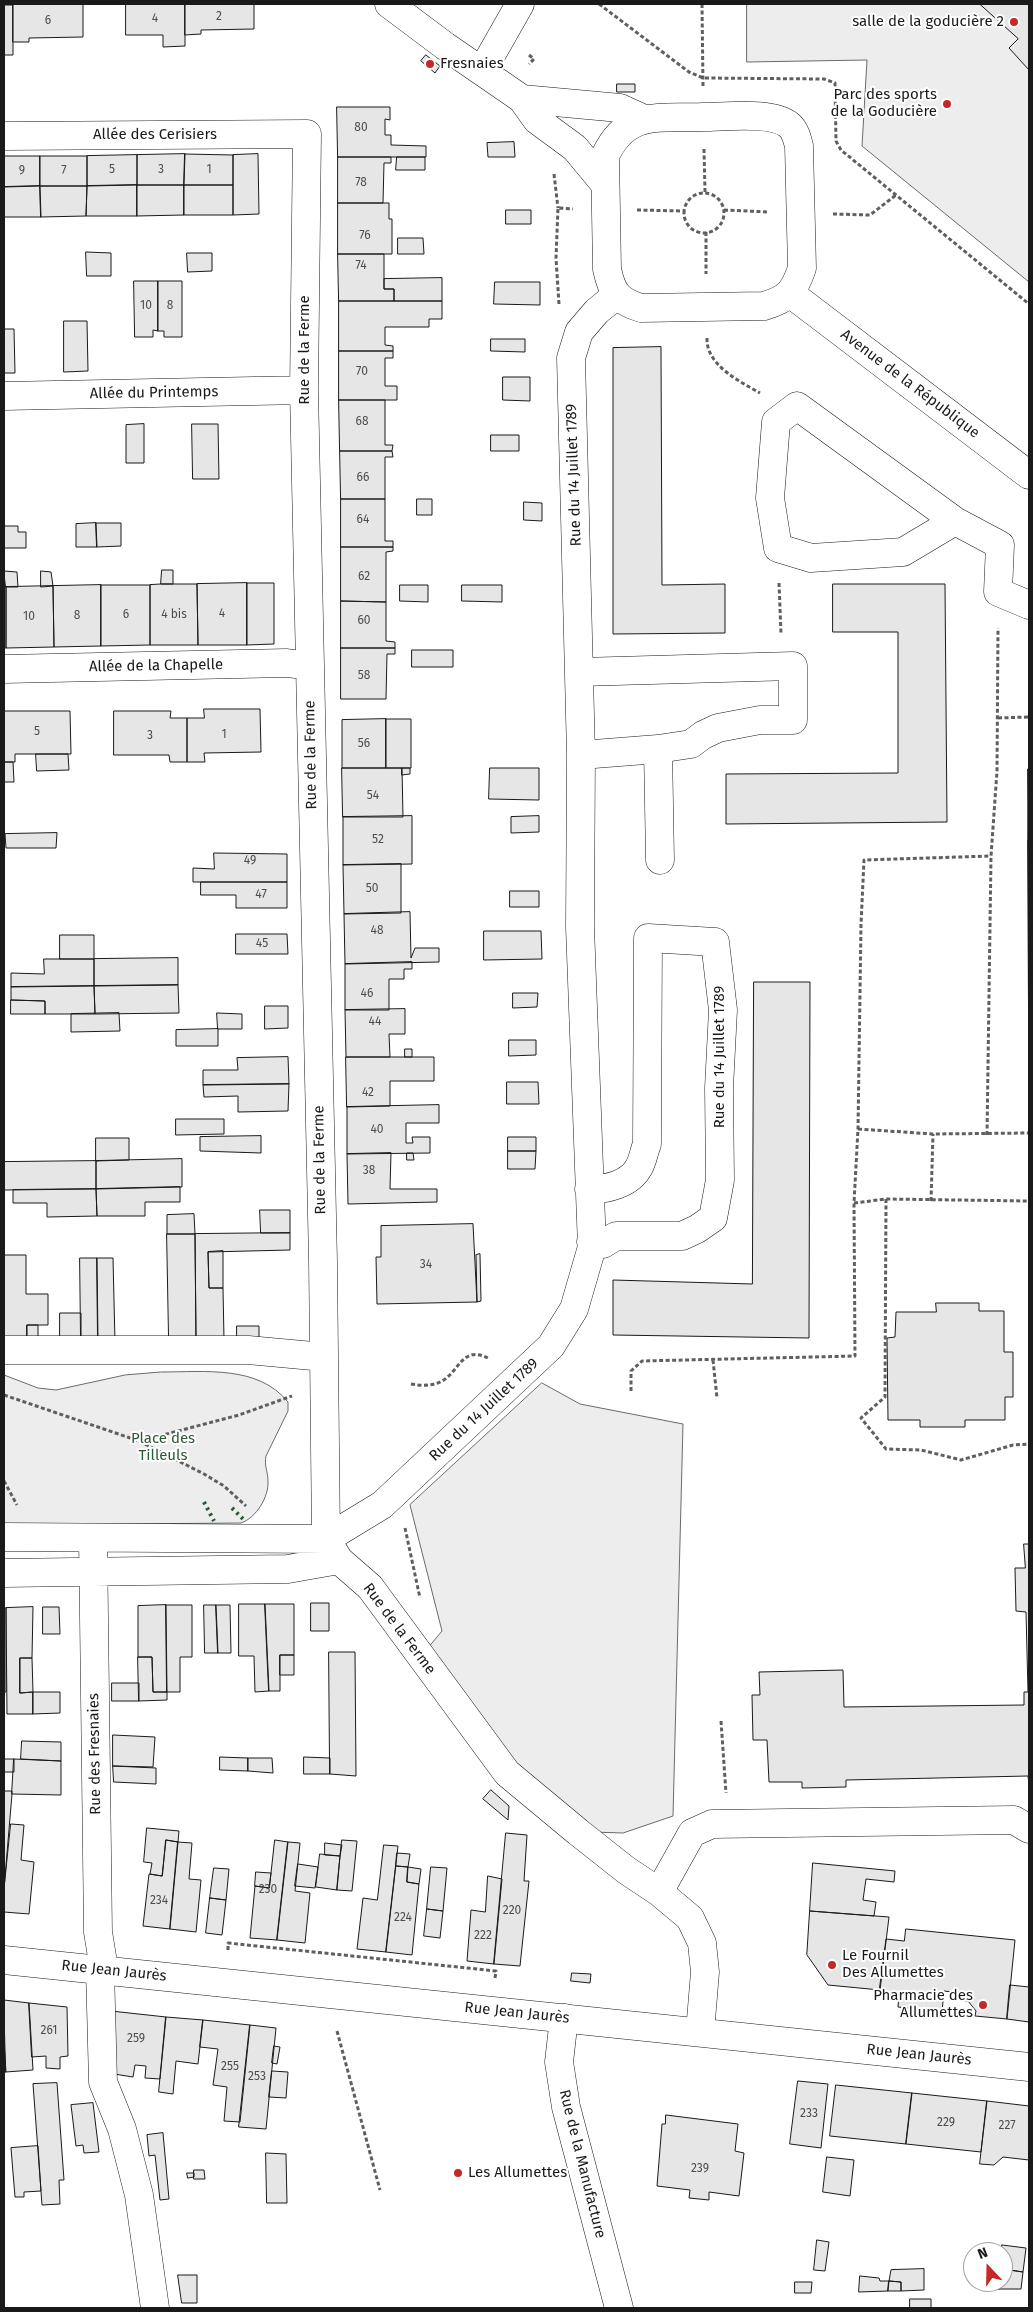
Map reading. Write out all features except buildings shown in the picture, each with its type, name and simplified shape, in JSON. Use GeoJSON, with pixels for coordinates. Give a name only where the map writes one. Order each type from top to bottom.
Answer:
{"type":"FeatureCollection","features":[{"type":"Feature","properties":{"kind":"street"},"geometry":{"type":"LineString","coordinates":[[389,4],[522,99],[537,120],[575,148],[604,183]]}},
{"type":"Feature","properties":{"kind":"street"},"geometry":{"type":"LineString","coordinates":[[482,71],[520,4]]}},
{"type":"Feature","properties":{"kind":"street"},"geometry":{"type":"LineString","coordinates":[[522,99],[620,108],[644,119],[767,117],[781,120],[790,126],[796,135],[799,146],[802,268],[790,294],[780,301],[764,306],[641,308],[627,304],[617,295],[610,284],[607,269],[605,156],[620,131],[644,119]]}},
{"type":"Feature","properties":{"kind":"street","name":"Allée des Cerisiers"},"geometry":{"type":"LineString","coordinates":[[4,136],[307,134]]}},
{"type":"Feature","properties":{"kind":"street","name":"Rue de la Ferme"},"geometry":{"type":"LineString","coordinates":[[307,134],[304,390],[309,666],[324,1357],[333,1550],[370,1587],[507,1773],[578,1832],[626,1870],[660,1892],[690,1918],[702,1944],[704,1972],[700,2032]]}},
{"type":"Feature","properties":{"kind":"street","name":"Avenue de la République"},"geometry":{"type":"LineString","coordinates":[[790,294],[1029,474]]}},
{"type":"Feature","properties":{"kind":"street","name":"Rue du 14 Juillet 1789"},"geometry":{"type":"LineString","coordinates":[[333,1550],[551,1346],[574,1309],[587,1267],[591,1242],[580,927],[580,672],[571,358],[579,332],[597,311],[617,295]]}},
{"type":"Feature","properties":{"kind":"street","name":"Allée du Printemps"},"geometry":{"type":"LineString","coordinates":[[4,396],[304,390]]}},
{"type":"Feature","properties":{"kind":"street"},"geometry":{"type":"LineString","coordinates":[[955,521],[903,552],[811,558],[778,548],[770,498],[776,422],[798,406],[955,521],[1000,545],[998,592],[1029,605]]}},
{"type":"Feature","properties":{"kind":"street","name":"Allée de la Chapelle"},"geometry":{"type":"LineString","coordinates":[[4,669],[287,663],[309,666]]}},
{"type":"Feature","properties":{"kind":"street"},"geometry":{"type":"LineString","coordinates":[[580,672],[793,666],[793,720],[760,720],[718,728],[691,744],[658,750],[581,755]]}},
{"type":"Feature","properties":{"kind":"street"},"geometry":{"type":"LineString","coordinates":[[658,750],[660,860]]}},
{"type":"Feature","properties":{"kind":"street","name":"Rue du 14 Juillet 1789"},"geometry":{"type":"LineString","coordinates":[[589,1189],[602,1190],[623,1182],[638,1169],[647,1144],[648,938],[715,942],[723,1010],[719,1088],[720,1180],[712,1218],[698,1229],[682,1236],[616,1236],[604,1244],[591,1242]]}},
{"type":"Feature","properties":{"kind":"street"},"geometry":{"type":"LineString","coordinates":[[4,1350],[248,1350],[324,1357]]}},
{"type":"Feature","properties":{"kind":"street"},"geometry":{"type":"LineString","coordinates":[[4,1537],[93,1538],[333,1550]]}},
{"type":"Feature","properties":{"kind":"street","name":"Rue des Fresnaies"},"geometry":{"type":"LineString","coordinates":[[93,1538],[98,1932],[102,1969],[103,2082],[122,2129],[139,2195],[155,2308]]}},
{"type":"Feature","properties":{"kind":"street"},"geometry":{"type":"LineString","coordinates":[[4,1573],[288,1569],[333,1550]]}},
{"type":"Feature","properties":{"kind":"street"},"geometry":{"type":"LineString","coordinates":[[660,1892],[692,1833],[712,1824],[1014,1820],[1029,1829]]}},
{"type":"Feature","properties":{"kind":"street","name":"Rue Jean Jaurès"},"geometry":{"type":"LineString","coordinates":[[4,1960],[1029,2067]]}},
{"type":"Feature","properties":{"kind":"street","name":"Rue de la Manufacture"},"geometry":{"type":"LineString","coordinates":[[564,2018],[559,2062],[566,2107],[619,2308]]}},
{"type":"Feature","properties":{"kind":"path"},"geometry":{"type":"LineString","coordinates":[[702,4],[703,78]]}},
{"type":"Feature","properties":{"kind":"path"},"geometry":{"type":"LineString","coordinates":[[705,192],[718,198],[724,210],[720,226],[711,232],[706,232],[698,232],[689,225],[685,219],[684,211],[691,198],[705,192]]}},
{"type":"Feature","properties":{"kind":"path"},"geometry":{"type":"LineString","coordinates":[[706,232],[707,348],[728,374],[761,393],[798,406]]}},
{"type":"Feature","properties":{"kind":"path"},"geometry":{"type":"LineString","coordinates":[[778,548],[782,666]]}},
{"type":"Feature","properties":{"kind":"path"},"geometry":{"type":"LineString","coordinates":[[987,1135],[992,856],[998,718],[998,592]]}},
{"type":"Feature","properties":{"kind":"path"},"geometry":{"type":"LineString","coordinates":[[998,718],[1029,717]]}},
{"type":"Feature","properties":{"kind":"path"},"geometry":{"type":"LineString","coordinates":[[631,1391],[631,1371],[642,1361],[855,1356],[854,1203],[858,1129],[861,924],[864,860],[992,856]]}},
{"type":"Feature","properties":{"kind":"path"},"geometry":{"type":"LineString","coordinates":[[858,1129],[934,1134],[987,1135],[1029,1133]]}},
{"type":"Feature","properties":{"kind":"path"},"geometry":{"type":"LineString","coordinates":[[931,1201],[934,1134]]}},
{"type":"Feature","properties":{"kind":"path"},"geometry":{"type":"LineString","coordinates":[[854,1203],[886,1198],[931,1201],[1029,1201]]}},
{"type":"Feature","properties":{"kind":"path"},"geometry":{"type":"LineString","coordinates":[[886,1198],[886,1397],[861,1418],[886,1449],[921,1450],[961,1460],[1013,1445],[1029,1444]]}},
{"type":"Feature","properties":{"kind":"path"},"geometry":{"type":"LineString","coordinates":[[412,1384],[430,1385],[443,1381],[463,1359],[473,1354],[483,1355],[497,1363]]}},
{"type":"Feature","properties":{"kind":"path"},"geometry":{"type":"LineString","coordinates":[[713,1360],[717,1398]]}},
{"type":"Feature","properties":{"kind":"path"},"geometry":{"type":"LineString","coordinates":[[4,1395],[139,1441],[204,1474],[240,1498],[250,1510]]}},
{"type":"Feature","properties":{"kind":"path"},"geometry":{"type":"LineString","coordinates":[[139,1441],[239,1415],[293,1396]]}},
{"type":"Feature","properties":{"kind":"path"},"geometry":{"type":"LineString","coordinates":[[405,1527],[420,1600]]}},
{"type":"Feature","properties":{"kind":"path"},"geometry":{"type":"LineString","coordinates":[[722,1721],[728,1823]]}},
{"type":"Feature","properties":{"kind":"path"},"geometry":{"type":"LineString","coordinates":[[228,1953],[228,1943],[496,1971],[494,1986]]}},
{"type":"Feature","properties":{"kind":"path"},"geometry":{"type":"LineString","coordinates":[[336,2030],[380,2190]]}},
{"type":"Feature","properties":{"kind":"green space","name":"Parc des sports de la Goducière"},"geometry":{"type":"Polygon","coordinates":[[[747,4],[1029,4],[1029,282],[862,146],[867,60],[747,62],[747,4]]]}},
{"type":"Feature","properties":{"kind":"green space","name":"Place des Tilleuls"},"geometry":{"type":"Polygon","coordinates":[[[161,1372],[213,1372],[246,1376],[276,1390],[288,1402],[288,1411],[266,1456],[268,1487],[266,1494],[252,1517],[241,1523],[4,1525],[4,1375],[38,1388],[56,1390],[125,1375],[161,1372]]]}},
{"type":"Feature","properties":{"kind":"green space"},"geometry":{"type":"Polygon","coordinates":[[[542,1383],[580,1404],[683,1424],[673,1816],[623,1833],[592,1832],[515,1769],[427,1649],[442,1631],[410,1505],[542,1383]]]}},
{"type":"Feature","properties":{"kind":"hedge"},"geometry":{"type":"LineString","coordinates":[[204,1502],[214,1521]]}},
{"type":"Feature","properties":{"kind":"hedge"},"geometry":{"type":"LineString","coordinates":[[232,1508],[244,1520]]}},
{"type":"Feature","properties":{"kind":"place","name":"salle de la goducière 2"},"geometry":{"type":"Point","coordinates":[1014,22]}},
{"type":"Feature","properties":{"kind":"place","name":"Fresnaies"},"geometry":{"type":"Point","coordinates":[430,64]}},
{"type":"Feature","properties":{"kind":"place","name":"Parc des sports de la Goducière"},"geometry":{"type":"Point","coordinates":[947,104]}},
{"type":"Feature","properties":{"kind":"place","name":"Le Fournil Des Allumettes"},"geometry":{"type":"Point","coordinates":[832,1965]}},
{"type":"Feature","properties":{"kind":"place","name":"Pharmacie des Allumettes"},"geometry":{"type":"Point","coordinates":[983,2005]}},
{"type":"Feature","properties":{"kind":"place","name":"Les Allumettes"},"geometry":{"type":"Point","coordinates":[458,2173]}}]}
